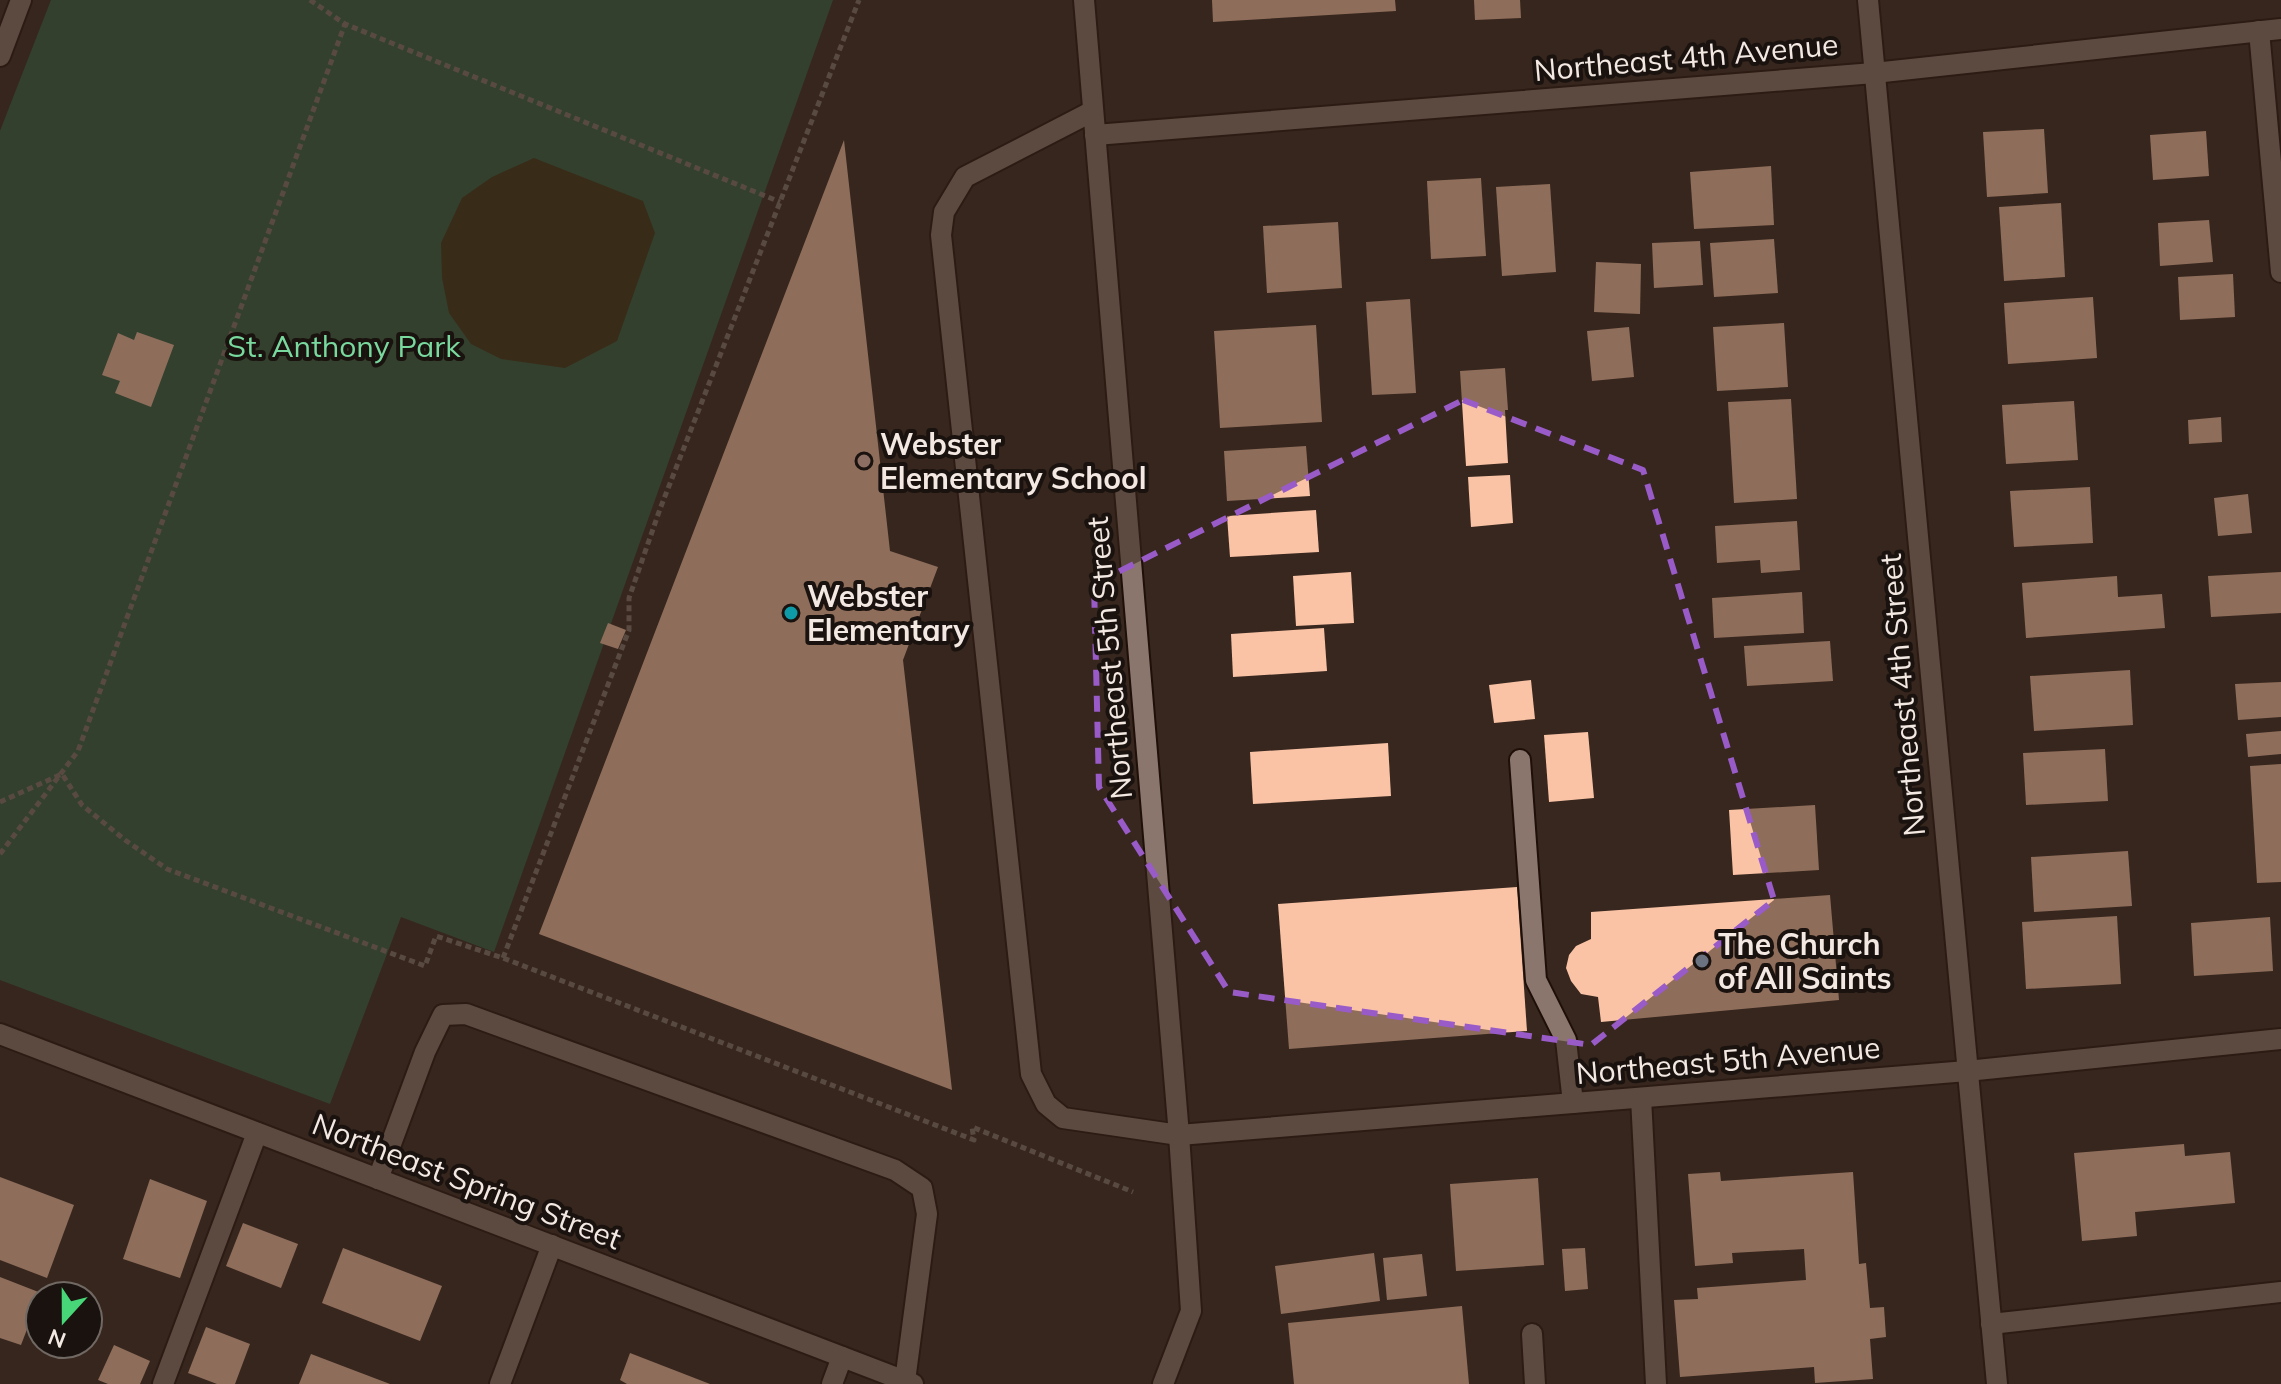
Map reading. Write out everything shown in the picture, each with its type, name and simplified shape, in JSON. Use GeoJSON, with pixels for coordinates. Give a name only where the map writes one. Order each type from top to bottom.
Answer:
{"type":"FeatureCollection","features":[{"type":"Feature","properties":{"kind":"street"},"geometry":{"type":"LineString","coordinates":[[0,56],[21,0]]}},
{"type":"Feature","properties":{"kind":"street","name":"Northeast 5th Street"},"geometry":{"type":"LineString","coordinates":[[1084,0],[1191,1311],[1163,1384]]}},
{"type":"Feature","properties":{"kind":"street","name":"Northeast 4th Street"},"geometry":{"type":"LineString","coordinates":[[1868,0],[1997,1384]]}},
{"type":"Feature","properties":{"kind":"street","name":"Northeast 4th Avenue"},"geometry":{"type":"LineString","coordinates":[[1095,135],[1874,73],[2281,29]]}},
{"type":"Feature","properties":{"kind":"street"},"geometry":{"type":"LineString","coordinates":[[2259,31],[2281,272]]}},
{"type":"Feature","properties":{"kind":"street","name":"Northeast 5th Avenue"},"geometry":{"type":"LineString","coordinates":[[1093,111],[965,177],[944,212],[941,235],[1031,1074],[1046,1104],[1063,1118],[1179,1135],[1967,1071],[2281,1039]]}},
{"type":"Feature","properties":{"kind":"street"},"geometry":{"type":"LineString","coordinates":[[1520,760],[1536,980],[1566,1040],[1573,1103]]}},
{"type":"Feature","properties":{"kind":"street"},"geometry":{"type":"LineString","coordinates":[[378,1179],[425,1052],[443,1015],[466,1014],[895,1170],[922,1188],[927,1214],[909,1382]]}},
{"type":"Feature","properties":{"kind":"street","name":"Northeast Spring Street"},"geometry":{"type":"LineString","coordinates":[[0,1034],[909,1382]]}},
{"type":"Feature","properties":{"kind":"street"},"geometry":{"type":"LineString","coordinates":[[1641,1098],[1656,1384]]}},
{"type":"Feature","properties":{"kind":"street"},"geometry":{"type":"LineString","coordinates":[[163,1384],[257,1133]]}},
{"type":"Feature","properties":{"kind":"street"},"geometry":{"type":"LineString","coordinates":[[500,1384],[552,1245]]}},
{"type":"Feature","properties":{"kind":"street"},"geometry":{"type":"LineString","coordinates":[[1991,1324],[2281,1292]]}},
{"type":"Feature","properties":{"kind":"street"},"geometry":{"type":"LineString","coordinates":[[1532,1334],[1535,1384]]}},
{"type":"Feature","properties":{"kind":"street"},"geometry":{"type":"LineString","coordinates":[[832,1384],[842,1357]]}},
{"type":"Feature","properties":{"kind":"path"},"geometry":{"type":"LineString","coordinates":[[310,0],[345,24],[780,202]]}},
{"type":"Feature","properties":{"kind":"path"},"geometry":{"type":"LineString","coordinates":[[503,958],[629,630],[629,598],[660,509],[859,0]]}},
{"type":"Feature","properties":{"kind":"path"},"geometry":{"type":"LineString","coordinates":[[0,854],[78,751],[345,24]]}},
{"type":"Feature","properties":{"kind":"path"},"geometry":{"type":"LineString","coordinates":[[0,802],[62,774]]}},
{"type":"Feature","properties":{"kind":"path"},"geometry":{"type":"LineString","coordinates":[[62,774],[82,805],[167,869],[425,966],[436,936],[503,958],[974,1140],[972,1127],[1133,1192]]}},
{"type":"Feature","properties":{"kind":"highlighted area"},"geometry":{"type":"Polygon","coordinates":[[[1463,400],[1643,470],[1774,900],[1591,1045],[1229,992],[1099,787],[1094,584],[1463,400]]]}},
{"type":"Feature","properties":{"kind":"green space","name":"St. Anthony Park"},"geometry":{"type":"Polygon","coordinates":[[[51,0],[833,0],[494,952],[401,917],[330,1104],[0,980],[0,131],[51,0]]]}},
{"type":"Feature","properties":{"kind":"sand"},"geometry":{"type":"Polygon","coordinates":[[[534,158],[643,201],[655,233],[617,341],[565,368],[501,359],[471,344],[449,313],[442,278],[441,243],[462,198],[492,177],[534,158]]]}},
{"type":"Feature","properties":{"kind":"building"},"geometry":{"type":"Polygon","coordinates":[[[1212,0],[1395,0],[1396,11],[1213,22],[1212,0]]]}},
{"type":"Feature","properties":{"kind":"building"},"geometry":{"type":"Polygon","coordinates":[[[1474,0],[1520,0],[1521,18],[1475,20],[1474,0]]]}},
{"type":"Feature","properties":{"kind":"building"},"geometry":{"type":"Polygon","coordinates":[[[2044,129],[2048,193],[1987,197],[1983,132],[2044,129]]]}},
{"type":"Feature","properties":{"kind":"building"},"geometry":{"type":"Polygon","coordinates":[[[2206,131],[2209,176],[2153,180],[2150,135],[2206,131]]]}},
{"type":"Feature","properties":{"kind":"building","name":"Webster Elementary"},"geometry":{"type":"Polygon","coordinates":[[[844,140],[890,551],[938,567],[903,660],[952,1090],[539,934],[844,140]]]}},
{"type":"Feature","properties":{"kind":"building"},"geometry":{"type":"Polygon","coordinates":[[[1771,166],[1774,225],[1694,229],[1690,172],[1771,166]]]}},
{"type":"Feature","properties":{"kind":"building"},"geometry":{"type":"Polygon","coordinates":[[[1481,178],[1486,256],[1431,259],[1427,181],[1481,178]]]}},
{"type":"Feature","properties":{"kind":"building"},"geometry":{"type":"Polygon","coordinates":[[[1550,184],[1556,272],[1502,276],[1496,187],[1550,184]]]}},
{"type":"Feature","properties":{"kind":"building"},"geometry":{"type":"Polygon","coordinates":[[[2061,203],[2065,277],[2004,281],[1999,207],[2061,203]]]}},
{"type":"Feature","properties":{"kind":"building"},"geometry":{"type":"Polygon","coordinates":[[[2209,220],[2213,262],[2160,266],[2158,223],[2209,220]]]}},
{"type":"Feature","properties":{"kind":"building"},"geometry":{"type":"Polygon","coordinates":[[[1338,222],[1342,288],[1267,293],[1263,226],[1338,222]]]}},
{"type":"Feature","properties":{"kind":"building"},"geometry":{"type":"Polygon","coordinates":[[[1774,239],[1778,293],[1714,297],[1710,243],[1774,239]]]}},
{"type":"Feature","properties":{"kind":"building"},"geometry":{"type":"Polygon","coordinates":[[[1700,241],[1703,285],[1654,288],[1652,243],[1700,241]]]}},
{"type":"Feature","properties":{"kind":"building"},"geometry":{"type":"Polygon","coordinates":[[[1596,262],[1641,264],[1640,314],[1594,312],[1596,262]]]}},
{"type":"Feature","properties":{"kind":"building"},"geometry":{"type":"Polygon","coordinates":[[[2233,274],[2235,317],[2180,320],[2178,277],[2233,274]]]}},
{"type":"Feature","properties":{"kind":"building"},"geometry":{"type":"Polygon","coordinates":[[[2093,297],[2097,358],[2008,364],[2004,303],[2093,297]]]}},
{"type":"Feature","properties":{"kind":"building"},"geometry":{"type":"Polygon","coordinates":[[[1410,299],[1416,393],[1372,395],[1366,302],[1410,299]]]}},
{"type":"Feature","properties":{"kind":"building"},"geometry":{"type":"Polygon","coordinates":[[[1784,323],[1788,387],[1717,391],[1713,327],[1784,323]]]}},
{"type":"Feature","properties":{"kind":"building"},"geometry":{"type":"Polygon","coordinates":[[[1316,325],[1322,422],[1220,428],[1214,331],[1316,325]]]}},
{"type":"Feature","properties":{"kind":"building"},"geometry":{"type":"Polygon","coordinates":[[[1629,327],[1634,377],[1592,381],[1587,331],[1629,327]]]}},
{"type":"Feature","properties":{"kind":"building"},"geometry":{"type":"Polygon","coordinates":[[[137,332],[174,345],[151,407],[115,393],[120,381],[102,375],[118,333],[134,340],[137,332]]]}},
{"type":"Feature","properties":{"kind":"building"},"geometry":{"type":"Polygon","coordinates":[[[1505,368],[1508,463],[1466,466],[1460,371],[1505,368]]]}},
{"type":"Feature","properties":{"kind":"building"},"geometry":{"type":"Polygon","coordinates":[[[1791,399],[1797,499],[1734,503],[1728,402],[1791,399]]]}},
{"type":"Feature","properties":{"kind":"building"},"geometry":{"type":"Polygon","coordinates":[[[2074,401],[2078,460],[2006,464],[2002,405],[2074,401]]]}},
{"type":"Feature","properties":{"kind":"building"},"geometry":{"type":"Polygon","coordinates":[[[2221,417],[2222,442],[2189,444],[2188,420],[2221,417]]]}},
{"type":"Feature","properties":{"kind":"building"},"geometry":{"type":"Polygon","coordinates":[[[1306,446],[1310,496],[1227,501],[1224,451],[1306,446]]]}},
{"type":"Feature","properties":{"kind":"building"},"geometry":{"type":"Polygon","coordinates":[[[1510,475],[1513,523],[1471,527],[1468,477],[1510,475]]]}},
{"type":"Feature","properties":{"kind":"building"},"geometry":{"type":"Polygon","coordinates":[[[2090,487],[2093,543],[2014,547],[2010,491],[2090,487]]]}},
{"type":"Feature","properties":{"kind":"building"},"geometry":{"type":"Polygon","coordinates":[[[2248,494],[2252,533],[2218,536],[2214,498],[2248,494]]]}},
{"type":"Feature","properties":{"kind":"building"},"geometry":{"type":"Polygon","coordinates":[[[1316,510],[1319,552],[1230,557],[1227,516],[1316,510]]]}},
{"type":"Feature","properties":{"kind":"building"},"geometry":{"type":"Polygon","coordinates":[[[1797,521],[1800,570],[1761,573],[1760,560],[1717,563],[1715,526],[1797,521]]]}},
{"type":"Feature","properties":{"kind":"building"},"geometry":{"type":"Polygon","coordinates":[[[1351,572],[1354,623],[1296,626],[1293,576],[1351,572]]]}},
{"type":"Feature","properties":{"kind":"building"},"geometry":{"type":"Polygon","coordinates":[[[2281,572],[2281,613],[2211,617],[2208,576],[2281,572]]]}},
{"type":"Feature","properties":{"kind":"building"},"geometry":{"type":"Polygon","coordinates":[[[2117,576],[2118,597],[2162,594],[2165,628],[2026,638],[2022,583],[2117,576]]]}},
{"type":"Feature","properties":{"kind":"building"},"geometry":{"type":"Polygon","coordinates":[[[1802,592],[1804,633],[1714,638],[1712,598],[1802,592]]]}},
{"type":"Feature","properties":{"kind":"building"},"geometry":{"type":"Polygon","coordinates":[[[608,623],[626,630],[618,649],[600,643],[608,623]]]}},
{"type":"Feature","properties":{"kind":"building"},"geometry":{"type":"Polygon","coordinates":[[[1324,628],[1327,671],[1233,677],[1231,634],[1324,628]]]}},
{"type":"Feature","properties":{"kind":"building"},"geometry":{"type":"Polygon","coordinates":[[[1830,641],[1833,681],[1747,686],[1744,646],[1830,641]]]}},
{"type":"Feature","properties":{"kind":"building"},"geometry":{"type":"Polygon","coordinates":[[[2130,670],[2133,725],[2034,731],[2030,676],[2130,670]]]}},
{"type":"Feature","properties":{"kind":"building"},"geometry":{"type":"Polygon","coordinates":[[[1531,680],[1535,719],[1494,723],[1489,685],[1531,680]]]}},
{"type":"Feature","properties":{"kind":"building"},"geometry":{"type":"Polygon","coordinates":[[[2281,682],[2281,717],[2238,720],[2235,684],[2281,682]]]}},
{"type":"Feature","properties":{"kind":"building"},"geometry":{"type":"Polygon","coordinates":[[[2281,731],[2281,754],[2248,757],[2246,734],[2281,731]]]}},
{"type":"Feature","properties":{"kind":"building"},"geometry":{"type":"Polygon","coordinates":[[[1588,732],[1594,798],[1549,802],[1544,735],[1588,732]]]}},
{"type":"Feature","properties":{"kind":"building"},"geometry":{"type":"Polygon","coordinates":[[[1388,743],[1391,796],[1253,804],[1250,752],[1388,743]]]}},
{"type":"Feature","properties":{"kind":"building"},"geometry":{"type":"Polygon","coordinates":[[[2105,749],[2108,801],[2026,805],[2023,753],[2105,749]]]}},
{"type":"Feature","properties":{"kind":"building"},"geometry":{"type":"Polygon","coordinates":[[[2281,764],[2281,882],[2257,883],[2250,766],[2281,764]]]}},
{"type":"Feature","properties":{"kind":"building"},"geometry":{"type":"Polygon","coordinates":[[[1815,805],[1819,870],[1733,875],[1729,810],[1815,805]]]}},
{"type":"Feature","properties":{"kind":"building"},"geometry":{"type":"Polygon","coordinates":[[[2128,851],[2132,906],[2034,912],[2031,857],[2128,851]]]}},
{"type":"Feature","properties":{"kind":"building"},"geometry":{"type":"Polygon","coordinates":[[[1517,887],[1527,1031],[1289,1049],[1278,904],[1517,887]]]}},
{"type":"Feature","properties":{"kind":"building","name":"The Church of All Saints"},"geometry":{"type":"Polygon","coordinates":[[[1830,895],[1839,1000],[1601,1022],[1598,997],[1581,994],[1566,968],[1569,955],[1576,946],[1591,939],[1591,912],[1830,895]]]}},
{"type":"Feature","properties":{"kind":"building"},"geometry":{"type":"Polygon","coordinates":[[[2117,916],[2121,984],[2026,989],[2022,922],[2117,916]]]}},
{"type":"Feature","properties":{"kind":"building"},"geometry":{"type":"Polygon","coordinates":[[[2270,917],[2273,971],[2194,976],[2191,923],[2270,917]]]}},
{"type":"Feature","properties":{"kind":"building"},"geometry":{"type":"Polygon","coordinates":[[[2184,1144],[2185,1156],[2230,1152],[2235,1203],[2135,1212],[2137,1236],[2082,1241],[2074,1153],[2184,1144]]]}},
{"type":"Feature","properties":{"kind":"building"},"geometry":{"type":"Polygon","coordinates":[[[1720,1172],[1721,1181],[1853,1172],[1859,1264],[1866,1263],[1870,1308],[1884,1307],[1886,1337],[1870,1339],[1873,1379],[1815,1383],[1814,1367],[1680,1377],[1674,1300],[1698,1299],[1697,1288],[1806,1280],[1804,1249],[1732,1253],[1733,1263],[1695,1266],[1688,1174],[1720,1172]]]}},
{"type":"Feature","properties":{"kind":"building"},"geometry":{"type":"Polygon","coordinates":[[[0,1177],[74,1205],[47,1278],[0,1260],[0,1177]]]}},
{"type":"Feature","properties":{"kind":"building"},"geometry":{"type":"Polygon","coordinates":[[[1538,1178],[1544,1265],[1456,1271],[1450,1184],[1538,1178]]]}},
{"type":"Feature","properties":{"kind":"building"},"geometry":{"type":"Polygon","coordinates":[[[150,1179],[207,1201],[180,1278],[123,1259],[150,1179]]]}},
{"type":"Feature","properties":{"kind":"building"},"geometry":{"type":"Polygon","coordinates":[[[243,1223],[298,1244],[281,1288],[226,1266],[243,1223]]]}},
{"type":"Feature","properties":{"kind":"building"},"geometry":{"type":"Polygon","coordinates":[[[343,1248],[442,1286],[420,1341],[322,1303],[343,1248]]]}},
{"type":"Feature","properties":{"kind":"building"},"geometry":{"type":"Polygon","coordinates":[[[1585,1248],[1588,1289],[1565,1291],[1562,1249],[1585,1248]]]}},
{"type":"Feature","properties":{"kind":"building"},"geometry":{"type":"Polygon","coordinates":[[[1374,1253],[1380,1301],[1281,1314],[1275,1266],[1374,1253]]]}},
{"type":"Feature","properties":{"kind":"building"},"geometry":{"type":"Polygon","coordinates":[[[1422,1254],[1427,1296],[1387,1300],[1383,1258],[1422,1254]]]}},
{"type":"Feature","properties":{"kind":"building"},"geometry":{"type":"Polygon","coordinates":[[[0,1277],[24,1286],[24,1337],[21,1345],[0,1338],[0,1277]]]}},
{"type":"Feature","properties":{"kind":"building"},"geometry":{"type":"Polygon","coordinates":[[[1462,1306],[1469,1384],[1294,1384],[1288,1323],[1462,1306]]]}},
{"type":"Feature","properties":{"kind":"building"},"geometry":{"type":"Polygon","coordinates":[[[206,1327],[250,1344],[235,1384],[217,1384],[188,1373],[206,1327]]]}},
{"type":"Feature","properties":{"kind":"building"},"geometry":{"type":"Polygon","coordinates":[[[114,1345],[150,1361],[140,1384],[108,1384],[98,1380],[114,1345]]]}},
{"type":"Feature","properties":{"kind":"building"},"geometry":{"type":"Polygon","coordinates":[[[630,1353],[710,1384],[627,1384],[620,1380],[630,1353]]]}},
{"type":"Feature","properties":{"kind":"building"},"geometry":{"type":"Polygon","coordinates":[[[311,1354],[390,1384],[299,1384],[311,1354]]]}},
{"type":"Feature","properties":{"kind":"place","name":"Webster Elementary School"},"geometry":{"type":"Point","coordinates":[864,461]}},
{"type":"Feature","properties":{"kind":"place","name":"Webster Elementary"},"geometry":{"type":"Point","coordinates":[791,613]}},
{"type":"Feature","properties":{"kind":"place","name":"The Church of All Saints"},"geometry":{"type":"Point","coordinates":[1702,961]}}]}
